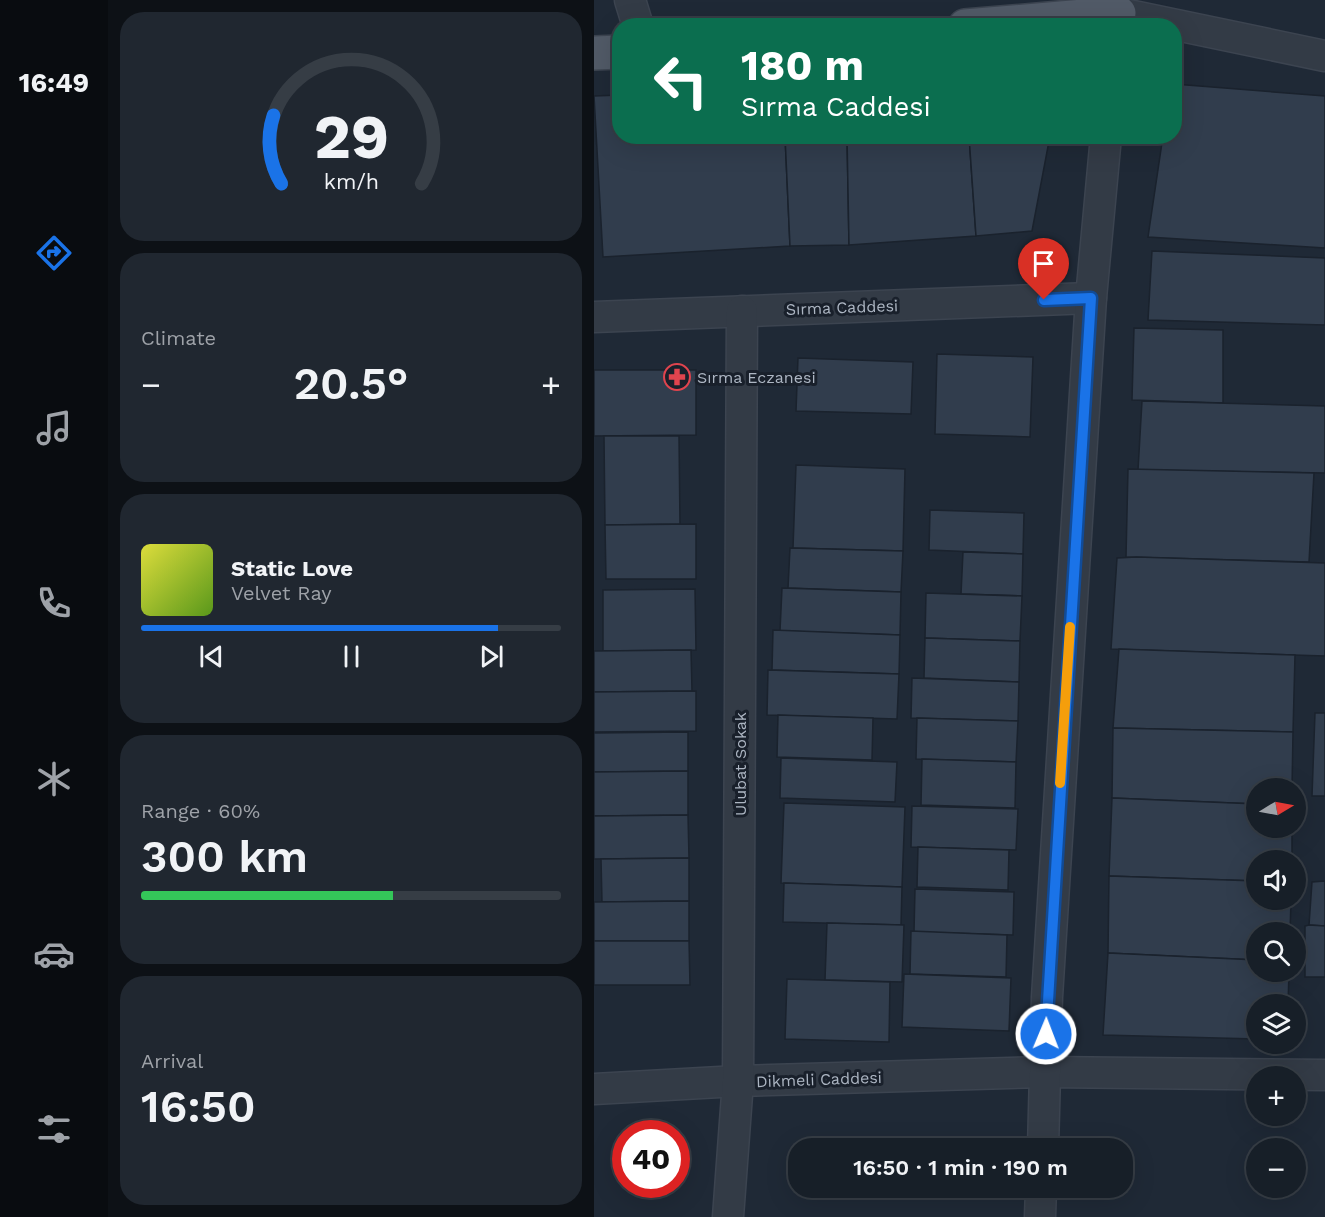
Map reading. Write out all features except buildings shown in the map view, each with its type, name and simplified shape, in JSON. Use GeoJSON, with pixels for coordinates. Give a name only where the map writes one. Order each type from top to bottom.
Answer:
{"type":"FeatureCollection","features":[{"type":"Feature","properties":{"kind":"main road"},"geometry":{"type":"LineString","coordinates":[[1060,18],[1120,13]]}},
{"type":"Feature","properties":{"kind":"main road"},"geometry":{"type":"LineString","coordinates":[[594,53],[612,52]]}},
{"type":"Feature","properties":{"kind":"street"},"geometry":{"type":"LineString","coordinates":[[630,0],[636,18]]}},
{"type":"Feature","properties":{"kind":"street"},"geometry":{"type":"LineString","coordinates":[[1120,13],[1144,18]]}},
{"type":"Feature","properties":{"kind":"street"},"geometry":{"type":"LineString","coordinates":[[1182,26],[1325,56]]}},
{"type":"Feature","properties":{"kind":"street"},"geometry":{"type":"LineString","coordinates":[[1043,1138],[1047,997],[1091,298],[1105,144]]}},
{"type":"Feature","properties":{"kind":"street","name":"Sırma Caddesi"},"geometry":{"type":"LineString","coordinates":[[594,317],[1091,298]]}},
{"type":"Feature","properties":{"kind":"street","name":"Ulubat Sokak"},"geometry":{"type":"LineString","coordinates":[[728,1217],[738,1081],[742,311]]}},
{"type":"Feature","properties":{"kind":"street","name":"Dikmeli Caddesi"},"geometry":{"type":"LineString","coordinates":[[594,1089],[738,1081],[1045,1072],[1325,1075]]}},
{"type":"Feature","properties":{"kind":"street"},"geometry":{"type":"LineString","coordinates":[[1040,1217],[1041,1198]]}},
{"type":"Feature","properties":{"kind":"slow traffic"},"geometry":{"type":"LineString","coordinates":[[1060,783],[1070,627]]}},
{"type":"Feature","properties":{"kind":"place","name":"Sırma Eczanesi"},"geometry":{"type":"Point","coordinates":[677,377]}},
{"type":"Feature","properties":{"kind":"route"},"geometry":{"type":"LineString","coordinates":[[1044,300],[1091,298],[1046,1034]]}}]}
